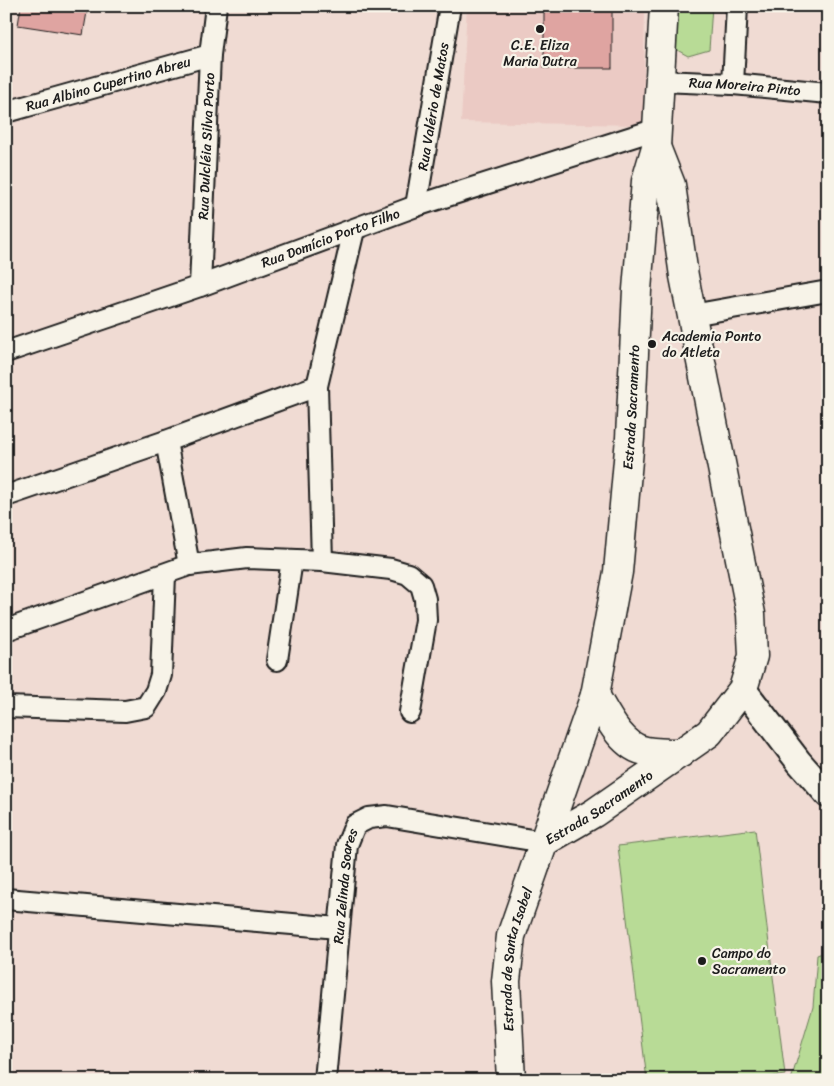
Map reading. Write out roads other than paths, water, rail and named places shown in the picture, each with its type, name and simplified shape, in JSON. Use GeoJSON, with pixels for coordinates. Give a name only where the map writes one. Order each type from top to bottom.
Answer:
{"type":"FeatureCollection","features":[{"type":"Feature","properties":{"kind":"main road","name":"Estrada Sacramento"},"geometry":{"type":"LineString","coordinates":[[544,842],[595,695],[618,572],[630,438],[637,290],[646,181],[656,138],[661,81],[664,6]]}},
{"type":"Feature","properties":{"kind":"main road","name":"Estrada Sacramento"},"geometry":{"type":"LineString","coordinates":[[544,842],[594,813],[710,733],[743,689],[754,656],[751,614],[692,315],[671,185],[656,138]]}},
{"type":"Feature","properties":{"kind":"main road"},"geometry":{"type":"LineString","coordinates":[[595,695],[613,725],[626,741],[635,748],[644,751],[681,753]]}},
{"type":"Feature","properties":{"kind":"main road","name":"Estrada de Santa Isabel"},"geometry":{"type":"LineString","coordinates":[[511,1080],[506,981],[511,936],[544,842]]}},
{"type":"Feature","properties":{"kind":"street","name":"Rua Dulcléia Silva Porto"},"geometry":{"type":"LineString","coordinates":[[200,286],[210,55],[216,6]]}},
{"type":"Feature","properties":{"kind":"street","name":"Rua Valério de Matos"},"geometry":{"type":"LineString","coordinates":[[416,206],[450,6]]}},
{"type":"Feature","properties":{"kind":"street"},"geometry":{"type":"LineString","coordinates":[[733,84],[736,6]]}},
{"type":"Feature","properties":{"kind":"street","name":"Rua Albino Cupertino Abreu"},"geometry":{"type":"LineString","coordinates":[[6,112],[210,55]]}},
{"type":"Feature","properties":{"kind":"street","name":"Rua Moreira Pinto"},"geometry":{"type":"LineString","coordinates":[[661,81],[733,84],[828,94]]}},
{"type":"Feature","properties":{"kind":"street","name":"Rua Domício Porto Filho"},"geometry":{"type":"LineString","coordinates":[[6,352],[200,286],[416,206],[656,138]]}},
{"type":"Feature","properties":{"kind":"street"},"geometry":{"type":"LineString","coordinates":[[322,560],[317,386],[354,230]]}},
{"type":"Feature","properties":{"kind":"street"},"geometry":{"type":"LineString","coordinates":[[692,315],[828,291]]}},
{"type":"Feature","properties":{"kind":"street"},"geometry":{"type":"LineString","coordinates":[[6,496],[166,442],[317,386]]}},
{"type":"Feature","properties":{"kind":"street"},"geometry":{"type":"LineString","coordinates":[[166,442],[189,565]]}},
{"type":"Feature","properties":{"kind":"street"},"geometry":{"type":"LineString","coordinates":[[6,630],[189,565],[247,558],[322,560],[391,569],[408,574],[421,585],[425,599],[426,620],[410,712]]}},
{"type":"Feature","properties":{"kind":"street"},"geometry":{"type":"LineString","coordinates":[[277,660],[292,560]]}},
{"type":"Feature","properties":{"kind":"street"},"geometry":{"type":"LineString","coordinates":[[6,707],[125,711],[146,707],[156,691],[161,676],[165,575]]}},
{"type":"Feature","properties":{"kind":"street"},"geometry":{"type":"LineString","coordinates":[[743,689],[799,762],[828,795]]}},
{"type":"Feature","properties":{"kind":"street","name":"Rua Zelinda Soares"},"geometry":{"type":"LineString","coordinates":[[325,1080],[347,845],[355,825],[369,818],[387,816],[544,842]]}},
{"type":"Feature","properties":{"kind":"street"},"geometry":{"type":"LineString","coordinates":[[6,900],[338,928]]}},
{"type":"Feature","properties":{"kind":"place","name":"C.E. Eliza Maria Dutra"},"geometry":{"type":"Point","coordinates":[540,29]}},
{"type":"Feature","properties":{"kind":"place","name":"Academia Ponto do Atleta"},"geometry":{"type":"Point","coordinates":[652,344]}},
{"type":"Feature","properties":{"kind":"place","name":"Campo do Sacramento"},"geometry":{"type":"Point","coordinates":[702,961]}}]}
